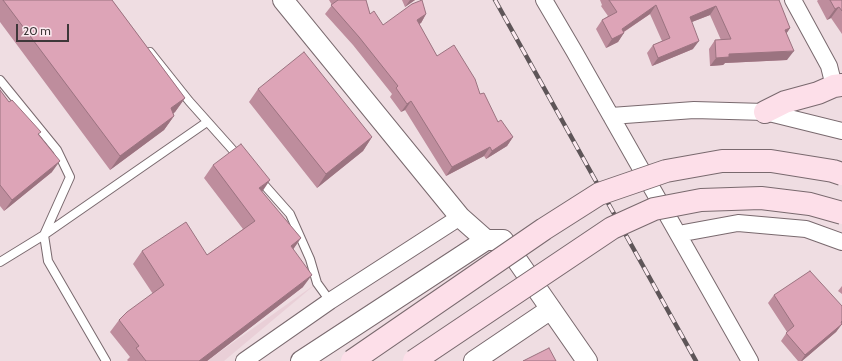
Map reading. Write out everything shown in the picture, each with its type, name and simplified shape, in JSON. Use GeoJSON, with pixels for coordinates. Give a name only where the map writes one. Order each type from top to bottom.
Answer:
{"type":"FeatureCollection","features":[{"type":"Feature","properties":{"kind":"main road"},"geometry":{"type":"LineString","coordinates":[[765,112],[785,102],[818,93],[837,74]]}},
{"type":"Feature","properties":{"kind":"main road"},"geometry":{"type":"LineString","coordinates":[[352,361],[544,229],[599,194],[666,171],[722,161],[771,161],[833,171],[842,174]]}},
{"type":"Feature","properties":{"kind":"main road"},"geometry":{"type":"LineString","coordinates":[[414,361],[612,228],[654,209],[701,200],[761,198],[810,204],[842,213]]}},
{"type":"Feature","properties":{"kind":"street"},"geometry":{"type":"LineString","coordinates":[[283,0],[460,217],[486,240]]}},
{"type":"Feature","properties":{"kind":"street"},"geometry":{"type":"LineString","coordinates":[[544,0],[612,116],[750,361]]}},
{"type":"Feature","properties":{"kind":"street"},"geometry":{"type":"LineString","coordinates":[[793,0],[837,74]]}},
{"type":"Feature","properties":{"kind":"street"},"geometry":{"type":"LineString","coordinates":[[612,116],[694,110],[765,112],[842,131]]}},
{"type":"Feature","properties":{"kind":"street"},"geometry":{"type":"LineString","coordinates":[[244,361],[330,301],[460,217]]}},
{"type":"Feature","properties":{"kind":"street"},"geometry":{"type":"LineString","coordinates":[[678,234],[738,223],[806,229],[842,242]]}},
{"type":"Feature","properties":{"kind":"street"},"geometry":{"type":"LineString","coordinates":[[301,361],[486,240],[503,240],[587,361]]}},
{"type":"Feature","properties":{"kind":"street"},"geometry":{"type":"LineString","coordinates":[[474,361],[552,309]]}},
{"type":"Feature","properties":{"kind":"lane"},"geometry":{"type":"LineString","coordinates":[[147,48],[189,101],[243,162]]}},
{"type":"Feature","properties":{"kind":"lane"},"geometry":{"type":"LineString","coordinates":[[0,80],[56,150],[70,177],[44,235],[48,261],[106,361]]}},
{"type":"Feature","properties":{"kind":"lane"},"geometry":{"type":"LineString","coordinates":[[0,262],[44,235],[208,122]]}},
{"type":"Feature","properties":{"kind":"lane"},"geometry":{"type":"LineString","coordinates":[[254,173],[290,214],[310,259],[317,283],[330,301]]}},
{"type":"Feature","properties":{"kind":"shaded area"},"geometry":{"type":"Polygon","coordinates":[[[317,283],[224,361],[207,361],[317,283]]]}},
{"type":"Feature","properties":{"kind":"building"},"geometry":{"type":"Polygon","coordinates":[[[3,0],[112,0],[185,98],[171,108],[174,116],[120,156],[3,0]]]}},
{"type":"Feature","properties":{"kind":"building"},"geometry":{"type":"Polygon","coordinates":[[[338,0],[366,0],[370,14],[374,11],[383,25],[412,4],[422,0],[426,14],[417,20],[437,56],[454,45],[475,79],[480,94],[484,93],[498,122],[501,120],[513,137],[492,151],[490,147],[452,167],[411,101],[407,104],[396,88],[398,86],[331,5],[338,0]]]}},
{"type":"Feature","properties":{"kind":"building"},"geometry":{"type":"Polygon","coordinates":[[[609,0],[779,0],[790,28],[785,30],[794,51],[729,54],[729,57],[716,58],[715,40],[731,39],[716,6],[690,17],[699,41],[658,58],[653,45],[670,38],[656,5],[622,29],[624,33],[612,39],[602,20],[617,12],[609,0]]]}},
{"type":"Feature","properties":{"kind":"building"},"geometry":{"type":"Polygon","coordinates":[[[830,0],[842,0],[842,11],[839,7],[835,9],[830,0]]]}},
{"type":"Feature","properties":{"kind":"building"},"geometry":{"type":"Polygon","coordinates":[[[304,52],[372,137],[326,174],[258,89],[304,52]]]}},
{"type":"Feature","properties":{"kind":"building"},"geometry":{"type":"Polygon","coordinates":[[[0,90],[9,102],[12,100],[41,132],[38,134],[60,161],[12,200],[0,185],[0,90]]]}},
{"type":"Feature","properties":{"kind":"building"},"geometry":{"type":"Polygon","coordinates":[[[241,144],[270,180],[259,188],[301,238],[291,246],[312,275],[199,361],[146,361],[136,348],[139,346],[119,320],[127,312],[164,285],[142,251],[186,222],[207,255],[255,221],[213,165],[241,144]]]}},
{"type":"Feature","properties":{"kind":"building"},"geometry":{"type":"Polygon","coordinates":[[[810,271],[842,306],[842,324],[805,355],[786,333],[794,326],[774,295],[810,271]]]}},
{"type":"Feature","properties":{"kind":"building"},"geometry":{"type":"Polygon","coordinates":[[[549,348],[556,361],[523,361],[549,348]]]}},
{"type":"Feature","properties":{"kind":"railway"},"geometry":{"type":"LineString","coordinates":[[495,0],[696,361]]}}]}
